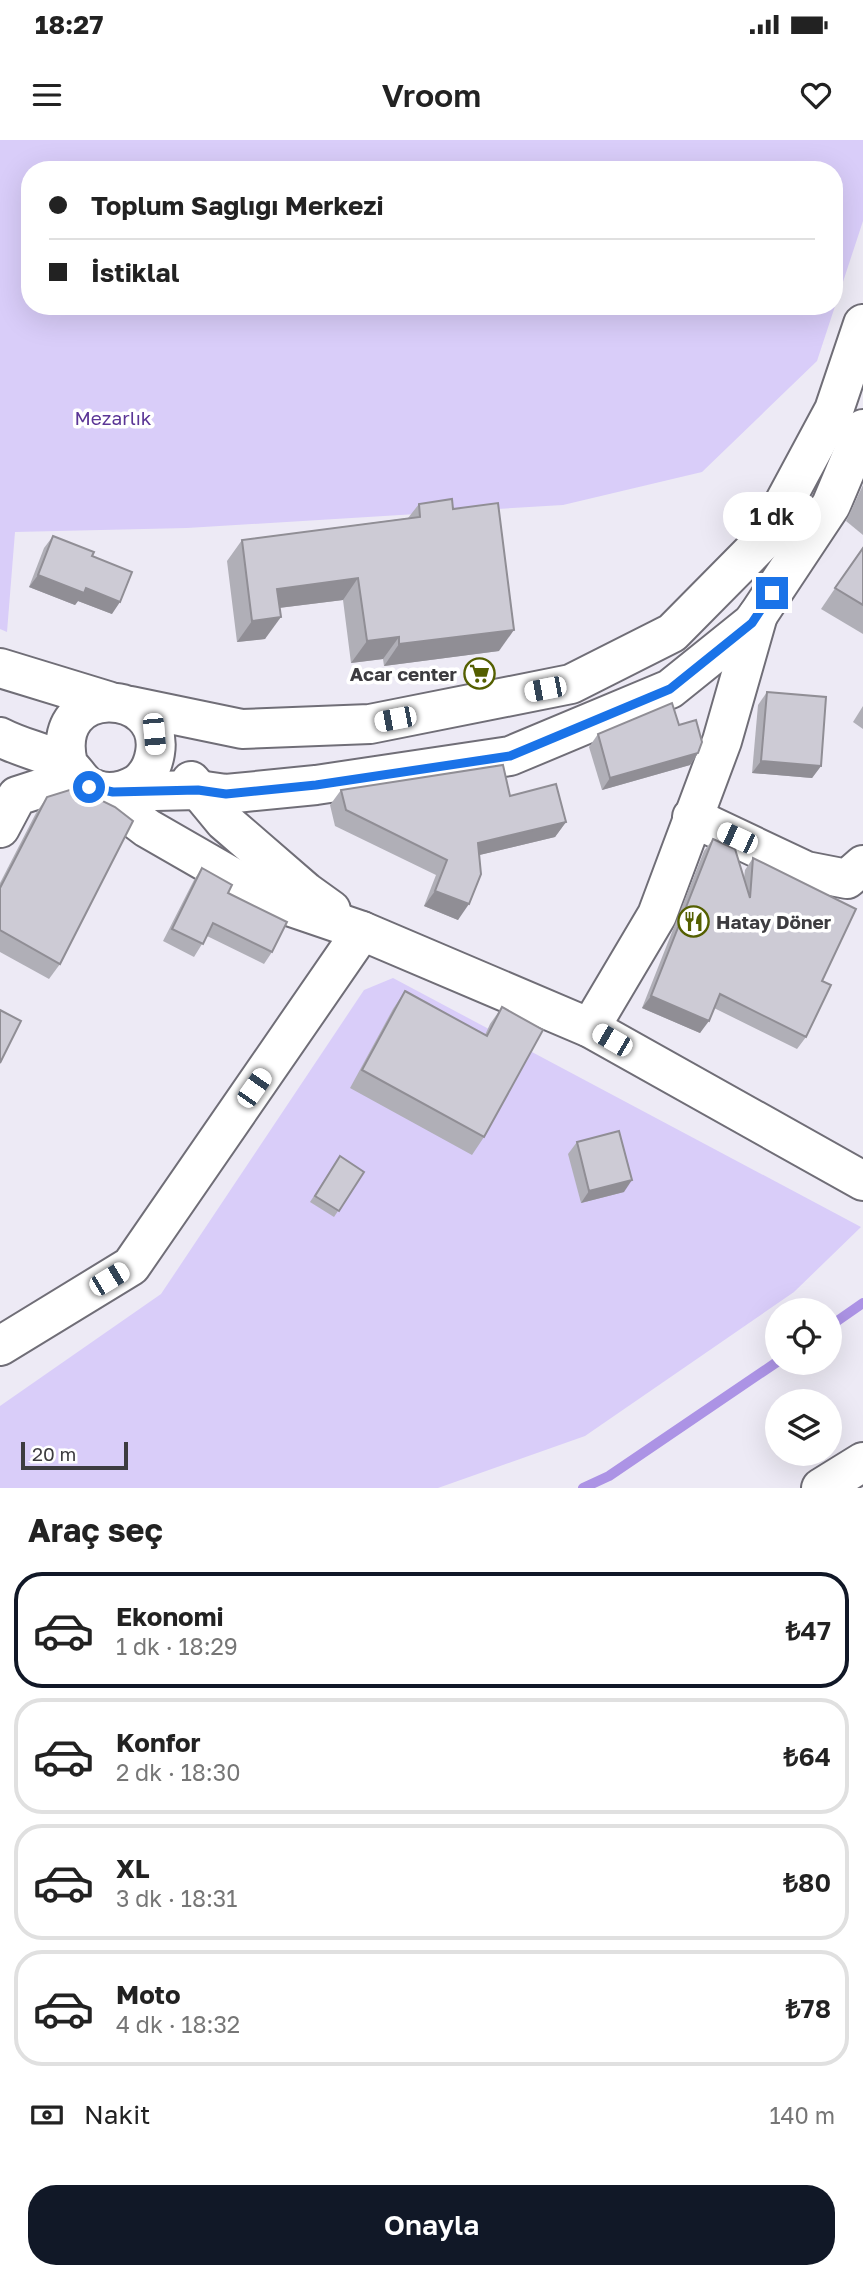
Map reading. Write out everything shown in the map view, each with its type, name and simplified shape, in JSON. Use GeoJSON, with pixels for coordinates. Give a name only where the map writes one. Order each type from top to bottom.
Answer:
{"type":"FeatureCollection","features":[{"type":"Feature","properties":{"kind":"street"},"geometry":{"type":"LineString","coordinates":[[863,324],[834,410],[764,540],[672,633],[570,684],[370,723],[242,729],[84,709],[73,721],[66,736],[65,752],[89,781],[147,828],[274,901],[362,931],[590,1028],[863,1181]]}},
{"type":"Feature","properties":{"kind":"street"},"geometry":{"type":"LineString","coordinates":[[0,828],[17,796],[89,781],[226,794],[316,785],[510,756],[670,689],[752,623],[758,615],[831,505],[863,429]]}},
{"type":"Feature","properties":{"kind":"street"},"geometry":{"type":"LineString","coordinates":[[590,1028],[657,915],[722,741],[758,615]]}},
{"type":"Feature","properties":{"kind":"street"},"geometry":{"type":"LineString","coordinates":[[0,668],[131,714],[224,821],[306,892],[362,931]]}},
{"type":"Feature","properties":{"kind":"street"},"geometry":{"type":"LineString","coordinates":[[0,737],[89,781],[129,789],[142,780],[151,768],[156,750],[131,714]]}},
{"type":"Feature","properties":{"kind":"street"},"geometry":{"type":"LineString","coordinates":[[692,817],[806,871],[847,879],[863,865]]}},
{"type":"Feature","properties":{"kind":"street"},"geometry":{"type":"LineString","coordinates":[[0,1346],[131,1266],[362,931]]}},
{"type":"Feature","properties":{"kind":"street"},"geometry":{"type":"LineString","coordinates":[[821,1488],[863,1462]]}},
{"type":"Feature","properties":{"kind":"green space","name":"Mezarlık"},"geometry":{"type":"Polygon","coordinates":[[[0,140],[863,140],[863,221],[843,282],[843,161],[21,161],[21,315],[832,315],[817,361],[702,472],[563,505],[187,528],[15,532],[7,632],[0,629],[0,140]]]}},
{"type":"Feature","properties":{"kind":"green space"},"geometry":{"type":"Polygon","coordinates":[[[393,978],[861,1227],[794,1292],[785,1298],[765,1298],[765,1312],[585,1436],[438,1488],[0,1488],[0,1406],[161,1294],[364,990],[393,978]]]}},
{"type":"Feature","properties":{"kind":"building"},"geometry":{"type":"Polygon","coordinates":[[[452,499],[453,509],[498,503],[514,630],[399,644],[399,637],[367,641],[358,578],[277,589],[281,617],[252,621],[242,540],[420,517],[419,504],[452,499]]]}},
{"type":"Feature","properties":{"kind":"building"},"geometry":{"type":"Polygon","coordinates":[[[53,536],[94,552],[92,556],[132,572],[120,602],[86,588],[84,593],[38,575],[53,536]]]}},
{"type":"Feature","properties":{"kind":"building"},"geometry":{"type":"Polygon","coordinates":[[[863,548],[863,605],[835,588],[863,548]]]}},
{"type":"Feature","properties":{"kind":"building"},"geometry":{"type":"Polygon","coordinates":[[[767,692],[826,697],[821,766],[761,761],[767,692]]]}},
{"type":"Feature","properties":{"kind":"building"},"geometry":{"type":"Polygon","coordinates":[[[672,703],[679,725],[696,720],[702,742],[698,753],[610,778],[598,734],[672,703]]]}},
{"type":"Feature","properties":{"kind":"building"},"geometry":{"type":"Polygon","coordinates":[[[503,765],[510,796],[556,784],[566,822],[478,843],[481,874],[469,904],[435,891],[447,860],[346,810],[341,790],[503,765]]]}},
{"type":"Feature","properties":{"kind":"building"},"geometry":{"type":"Polygon","coordinates":[[[76,788],[115,807],[133,821],[60,964],[0,930],[0,888],[47,797],[76,788]]]}},
{"type":"Feature","properties":{"kind":"building"},"geometry":{"type":"Polygon","coordinates":[[[713,839],[735,849],[750,898],[753,858],[856,909],[822,981],[831,985],[806,1037],[720,994],[709,1021],[651,996],[713,839]]]}},
{"type":"Feature","properties":{"kind":"building"},"geometry":{"type":"Polygon","coordinates":[[[202,868],[232,885],[228,893],[287,922],[272,952],[213,923],[203,944],[172,929],[202,868]]]}},
{"type":"Feature","properties":{"kind":"building"},"geometry":{"type":"Polygon","coordinates":[[[405,991],[487,1036],[502,1007],[543,1030],[484,1137],[362,1070],[405,991]]]}},
{"type":"Feature","properties":{"kind":"building"},"geometry":{"type":"Polygon","coordinates":[[[0,1010],[21,1021],[0,1063],[0,1010]]]}},
{"type":"Feature","properties":{"kind":"building"},"geometry":{"type":"Polygon","coordinates":[[[619,1131],[632,1180],[589,1191],[577,1142],[619,1131]]]}},
{"type":"Feature","properties":{"kind":"building"},"geometry":{"type":"Polygon","coordinates":[[[340,1156],[364,1172],[339,1211],[315,1196],[340,1156]]]}},
{"type":"Feature","properties":{"kind":"waterway"},"geometry":{"type":"LineString","coordinates":[[842,1318],[863,1303]]}},
{"type":"Feature","properties":{"kind":"waterway"},"geometry":{"type":"LineString","coordinates":[[583,1488],[609,1476],[765,1370]]}},
{"type":"Feature","properties":{"kind":"place","name":"Acar center"},"geometry":{"type":"Point","coordinates":[480,674]}},
{"type":"Feature","properties":{"kind":"place","name":"Hatay Döner"},"geometry":{"type":"Point","coordinates":[693,922]}},
{"type":"Feature","properties":{"kind":"route"},"geometry":{"type":"LineString","coordinates":[[89,787],[113,792],[198,790],[226,794],[316,785],[510,756],[670,689],[752,623],[772,593]]}}]}
